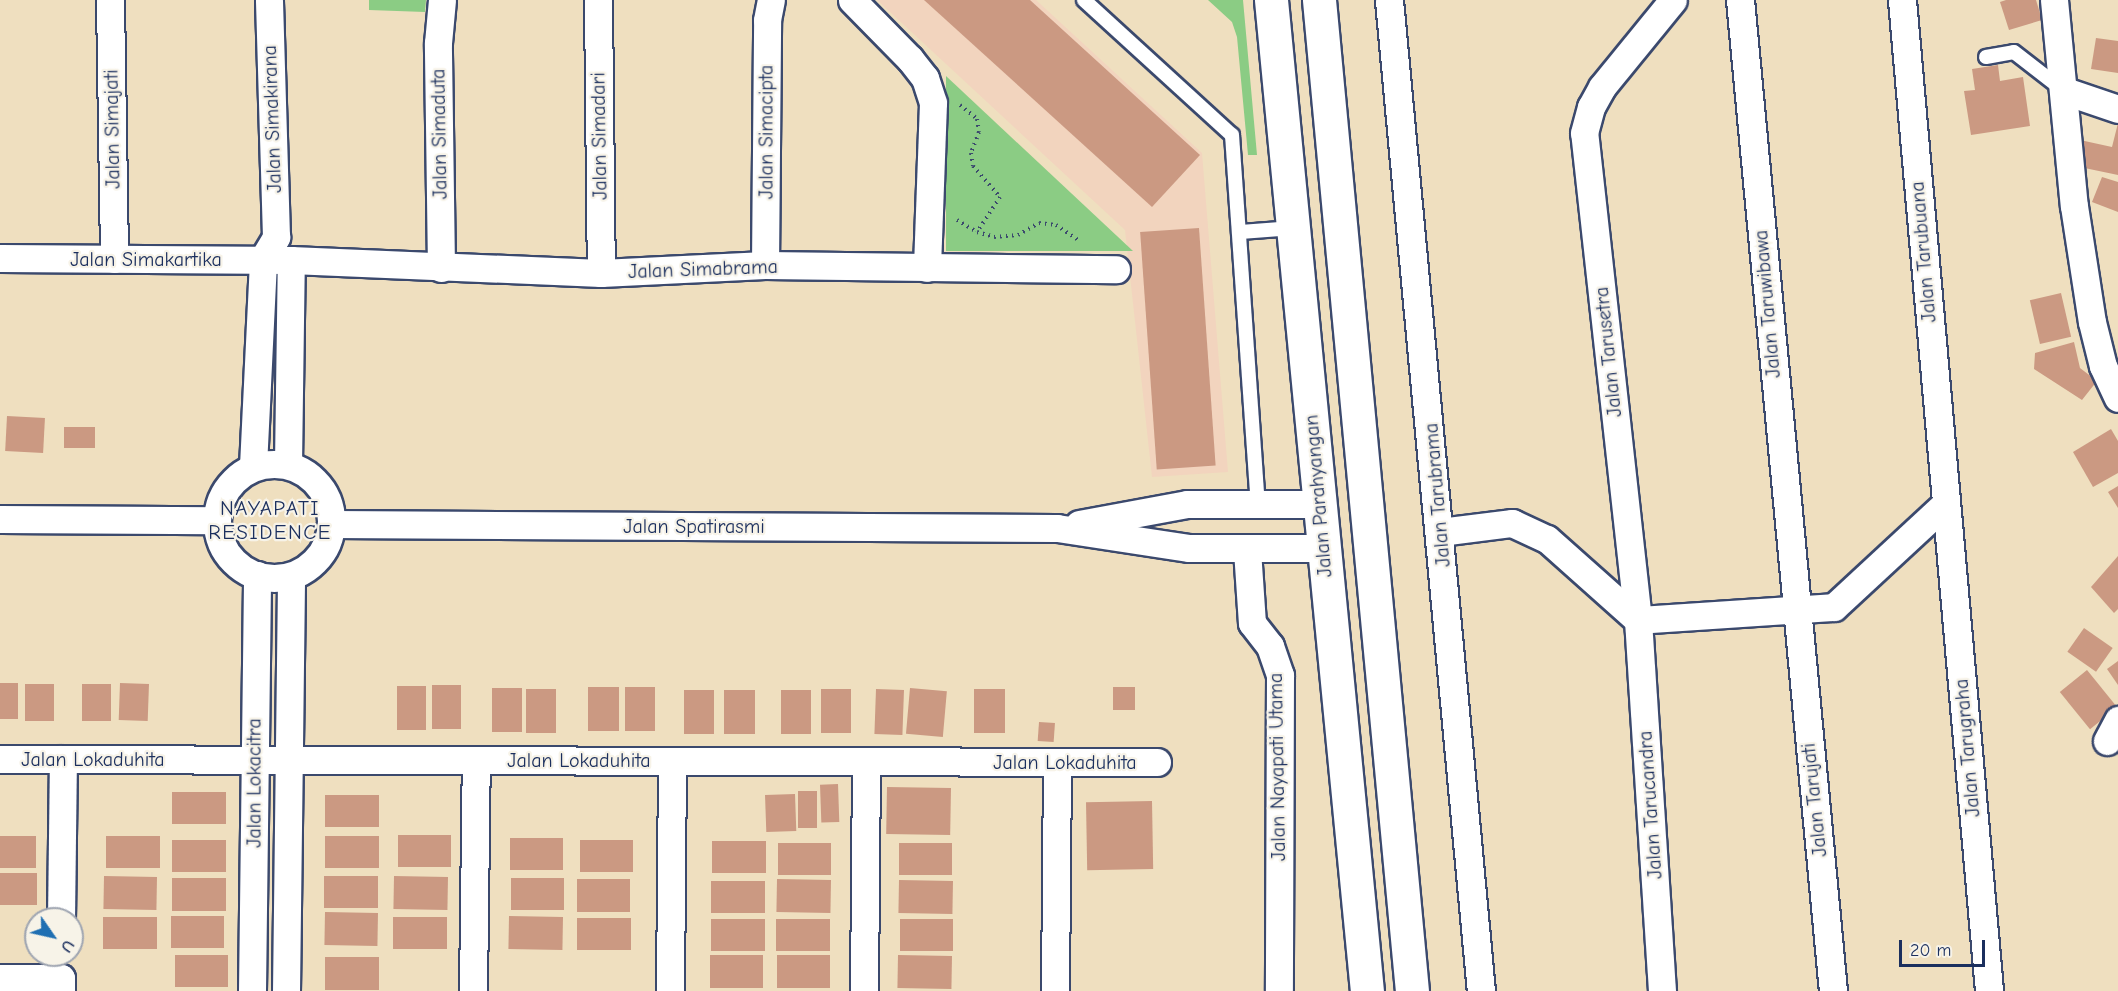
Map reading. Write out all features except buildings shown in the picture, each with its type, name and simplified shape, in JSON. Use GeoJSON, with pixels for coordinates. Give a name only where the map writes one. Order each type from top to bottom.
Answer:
{"type":"FeatureCollection","features":[{"type":"Feature","properties":{"kind":"main road","name":"Jalan Parahyangan"},"geometry":{"type":"LineString","coordinates":[[1271,0],[1322,548],[1367,991]]}},
{"type":"Feature","properties":{"kind":"main road"},"geometry":{"type":"LineString","coordinates":[[1319,0],[1412,991]]}},
{"type":"Feature","properties":{"kind":"street","name":"Jalan Simajati"},"geometry":{"type":"LineString","coordinates":[[110,0],[114,259]]}},
{"type":"Feature","properties":{"kind":"street","name":"Jalan Simakirana"},"geometry":{"type":"LineString","coordinates":[[253,466],[269,248],[269,0]]}},
{"type":"Feature","properties":{"kind":"street","name":"Jalan Simaduta"},"geometry":{"type":"LineString","coordinates":[[441,268],[438,43],[442,0]]}},
{"type":"Feature","properties":{"kind":"street","name":"Jalan Simadari"},"geometry":{"type":"LineString","coordinates":[[598,0],[601,273]]}},
{"type":"Feature","properties":{"kind":"street","name":"Jalan Simacipta"},"geometry":{"type":"LineString","coordinates":[[765,265],[767,20],[771,0]]}},
{"type":"Feature","properties":{"kind":"street"},"geometry":{"type":"LineString","coordinates":[[852,0],[929,91],[927,268]]}},
{"type":"Feature","properties":{"kind":"street","name":"Jalan Tarubrama"},"geometry":{"type":"LineString","coordinates":[[1389,0],[1440,532],[1480,991]]}},
{"type":"Feature","properties":{"kind":"street","name":"Jalan Tarusetra"},"geometry":{"type":"LineString","coordinates":[[1638,620],[1584,133],[1591,107],[1602,87],[1672,0]]}},
{"type":"Feature","properties":{"kind":"street","name":"Jalan Taruwibawa"},"geometry":{"type":"LineString","coordinates":[[1740,0],[1795,608]]}},
{"type":"Feature","properties":{"kind":"street","name":"Jalan Tarubuana"},"geometry":{"type":"LineString","coordinates":[[1902,0],[1944,505]]}},
{"type":"Feature","properties":{"kind":"street"},"geometry":{"type":"LineString","coordinates":[[2054,0],[2065,91],[2074,206],[2092,321],[2103,366],[2118,398]]}},
{"type":"Feature","properties":{"kind":"street"},"geometry":{"type":"LineString","coordinates":[[2065,91],[2118,109]]}},
{"type":"Feature","properties":{"kind":"street","name":"Jalan Simakartika"},"geometry":{"type":"LineString","coordinates":[[0,258],[114,259],[269,248],[291,260]]}},
{"type":"Feature","properties":{"kind":"street","name":"Jalan Simabrama"},"geometry":{"type":"LineString","coordinates":[[291,260],[601,273],[765,265],[1105,269]]}},
{"type":"Feature","properties":{"kind":"street"},"geometry":{"type":"LineString","coordinates":[[288,464],[291,260]]}},
{"type":"Feature","properties":{"kind":"street"},"geometry":{"type":"LineString","coordinates":[[288,464],[315,480],[330,508],[332,524],[318,558],[291,577],[257,576],[231,560],[223,548],[216,520],[227,488],[253,466],[288,464]]}},
{"type":"Feature","properties":{"kind":"street","name":"Jalan Spatirasmi"},"geometry":{"type":"LineString","coordinates":[[1057,528],[1188,504],[1318,504]]}},
{"type":"Feature","properties":{"kind":"street"},"geometry":{"type":"LineString","coordinates":[[1440,532],[1512,523],[1547,539],[1638,620],[1834,607],[1944,505]]}},
{"type":"Feature","properties":{"kind":"street","name":"Jalan Tarugraha"},"geometry":{"type":"LineString","coordinates":[[1944,505],[1989,991]]}},
{"type":"Feature","properties":{"kind":"street"},"geometry":{"type":"LineString","coordinates":[[0,519],[216,520]]}},
{"type":"Feature","properties":{"kind":"street","name":"Jalan Spatirasmi"},"geometry":{"type":"LineString","coordinates":[[332,524],[1057,528],[1189,548],[1247,550],[1322,548]]}},
{"type":"Feature","properties":{"kind":"street","name":"Jalan Nayapati Utama"},"geometry":{"type":"LineString","coordinates":[[1247,550],[1252,623],[1270,646],[1280,675],[1279,991]]}},
{"type":"Feature","properties":{"kind":"street","name":"Jalan Lokacitra"},"geometry":{"type":"LineString","coordinates":[[252,991],[257,576]]}},
{"type":"Feature","properties":{"kind":"street","name":"Jalan Lokacitra"},"geometry":{"type":"LineString","coordinates":[[286,991],[291,577]]}},
{"type":"Feature","properties":{"kind":"street","name":"Jalan Tarujati"},"geometry":{"type":"LineString","coordinates":[[1795,608],[1833,991]]}},
{"type":"Feature","properties":{"kind":"street","name":"Jalan Tarucandra"},"geometry":{"type":"LineString","coordinates":[[1638,620],[1662,991]]}},
{"type":"Feature","properties":{"kind":"street","name":"Jalan Lokaduhita"},"geometry":{"type":"LineString","coordinates":[[0,759],[1157,762]]}},
{"type":"Feature","properties":{"kind":"street"},"geometry":{"type":"LineString","coordinates":[[61,907],[63,759]]}},
{"type":"Feature","properties":{"kind":"street"},"geometry":{"type":"LineString","coordinates":[[473,991],[476,760]]}},
{"type":"Feature","properties":{"kind":"street"},"geometry":{"type":"LineString","coordinates":[[670,991],[672,761]]}},
{"type":"Feature","properties":{"kind":"street"},"geometry":{"type":"LineString","coordinates":[[864,991],[866,761]]}},
{"type":"Feature","properties":{"kind":"street"},"geometry":{"type":"LineString","coordinates":[[1055,991],[1057,762]]}},
{"type":"Feature","properties":{"kind":"street"},"geometry":{"type":"LineString","coordinates":[[0,978],[61,975]]}},
{"type":"Feature","properties":{"kind":"lane"},"geometry":{"type":"LineString","coordinates":[[1084,0],[1232,135],[1241,232],[1258,504]]}},
{"type":"Feature","properties":{"kind":"lane"},"geometry":{"type":"LineString","coordinates":[[1986,57],[2014,52],[2065,91]]}},
{"type":"Feature","properties":{"kind":"lane"},"geometry":{"type":"LineString","coordinates":[[1241,232],[1293,228]]}},
{"type":"Feature","properties":{"kind":"path"},"geometry":{"type":"LineString","coordinates":[[929,91],[968,108],[977,119],[979,132],[971,153],[973,166],[1000,197],[977,232]]}},
{"type":"Feature","properties":{"kind":"path"},"geometry":{"type":"LineString","coordinates":[[929,195],[977,232],[994,237],[1018,234],[1039,223],[1056,225],[1072,233],[1105,269]]}},
{"type":"Feature","properties":{"kind":"shaded area"},"geometry":{"type":"Polygon","coordinates":[[[877,0],[1036,0],[1202,153],[1228,472],[1152,477],[1125,230],[877,0]]]}},
{"type":"Feature","properties":{"kind":"green space"},"geometry":{"type":"Polygon","coordinates":[[[369,0],[426,0],[425,12],[369,10],[369,0]]]}},
{"type":"Feature","properties":{"kind":"green space"},"geometry":{"type":"Polygon","coordinates":[[[1208,0],[1243,0],[1257,155],[1248,155],[1237,37],[1232,22],[1208,0]]]}},
{"type":"Feature","properties":{"kind":"green space"},"geometry":{"type":"Polygon","coordinates":[[[946,76],[1133,251],[946,251],[946,76]]]}},
{"type":"Feature","properties":{"kind":"district","name":"NAYAPATI RESIDENCE"},"geometry":{"type":"Point","coordinates":[270,520]}}]}
